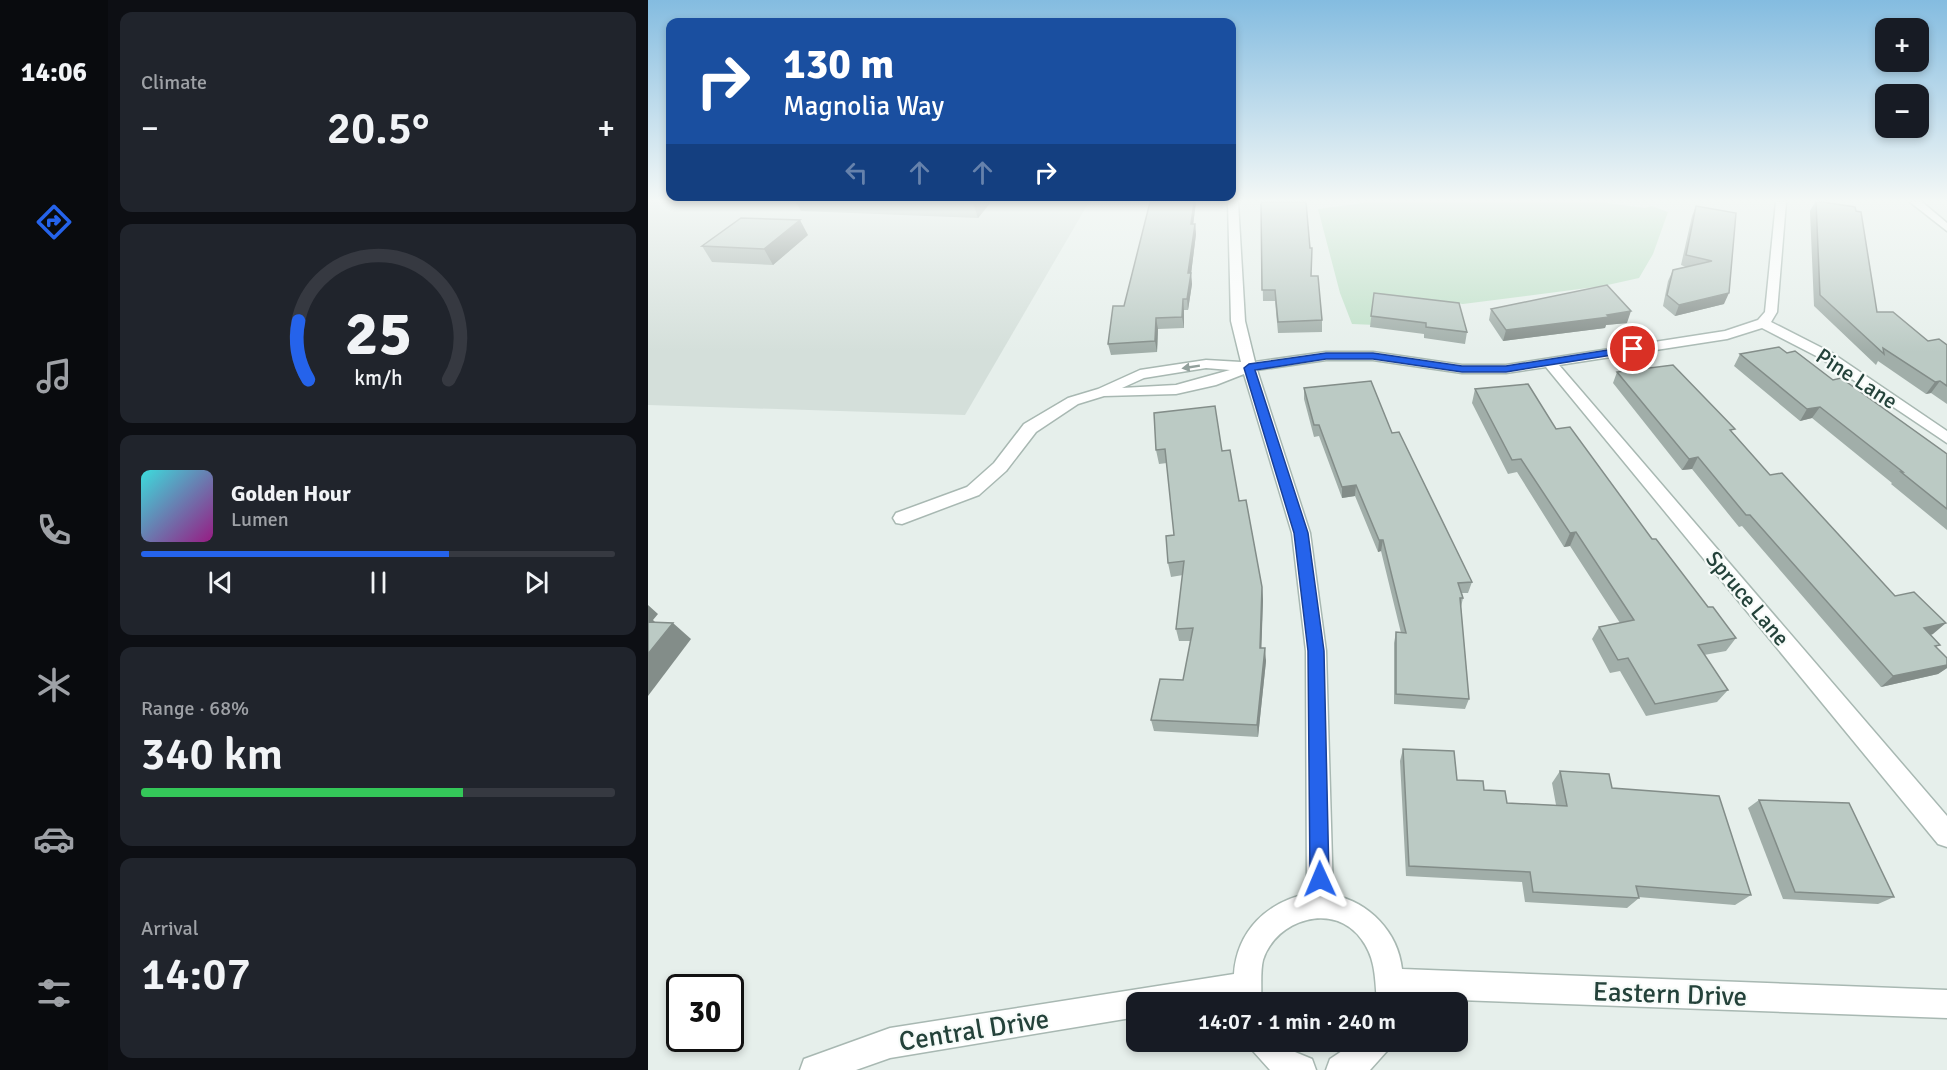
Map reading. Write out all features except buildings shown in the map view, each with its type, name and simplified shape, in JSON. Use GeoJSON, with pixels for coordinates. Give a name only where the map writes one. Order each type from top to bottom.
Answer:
{"type":"FeatureCollection","features":[{"type":"Feature","properties":{"kind":"street"},"geometry":{"type":"LineString","coordinates":[[1235,252],[1238,321],[1249,368],[1301,533],[1316,651],[1320,902]]}},
{"type":"Feature","properties":{"kind":"street"},"geometry":{"type":"LineString","coordinates":[[902,518],[973,491],[1000,467],[1030,428],[1073,401],[1103,392],[1141,394],[1214,382],[1249,368],[1326,356],[1373,356],[1462,369],[1506,369],[1727,334],[1763,323],[1772,312],[1776,252]]}},
{"type":"Feature","properties":{"kind":"street","name":"Pine Lane"},"geometry":{"type":"LineString","coordinates":[[1763,323],[1827,356],[1947,438]]}},
{"type":"Feature","properties":{"kind":"street","name":"Spruce Lane"},"geometry":{"type":"LineString","coordinates":[[1549,362],[1947,835]]}},
{"type":"Feature","properties":{"kind":"street"},"geometry":{"type":"LineString","coordinates":[[1246,992],[1249,959],[1260,934],[1277,917],[1298,906],[1320,902],[1341,907],[1360,918],[1376,936],[1387,958],[1392,992]]}},
{"type":"Feature","properties":{"kind":"street","name":"Eastern Drive"},"geometry":{"type":"LineString","coordinates":[[1468,995],[1947,1004]]}},
{"type":"Feature","properties":{"kind":"street","name":"Central Drive"},"geometry":{"type":"LineString","coordinates":[[815,1070],[890,1043],[1126,1005]]}},
{"type":"Feature","properties":{"kind":"street"},"geometry":{"type":"LineString","coordinates":[[1271,1052],[1292,1067],[1301,1070]]}},
{"type":"Feature","properties":{"kind":"street"},"geometry":{"type":"LineString","coordinates":[[1341,1070],[1362,1058],[1367,1052]]}},
{"type":"Feature","properties":{"kind":"shaded area"},"geometry":{"type":"Polygon","coordinates":[[[648,252],[1060,252],[965,415],[648,405],[648,252]]]}},
{"type":"Feature","properties":{"kind":"green space"},"geometry":{"type":"Polygon","coordinates":[[[1329,252],[1654,252],[1639,278],[1603,286],[1463,304],[1413,298],[1400,326],[1352,324],[1340,293],[1329,252]]]}},
{"type":"Feature","properties":{"kind":"route"},"geometry":{"type":"LineString","coordinates":[[1320,879],[1316,651],[1301,533],[1249,368],[1326,356],[1373,356],[1462,369],[1506,369],[1633,349]]}}]}
